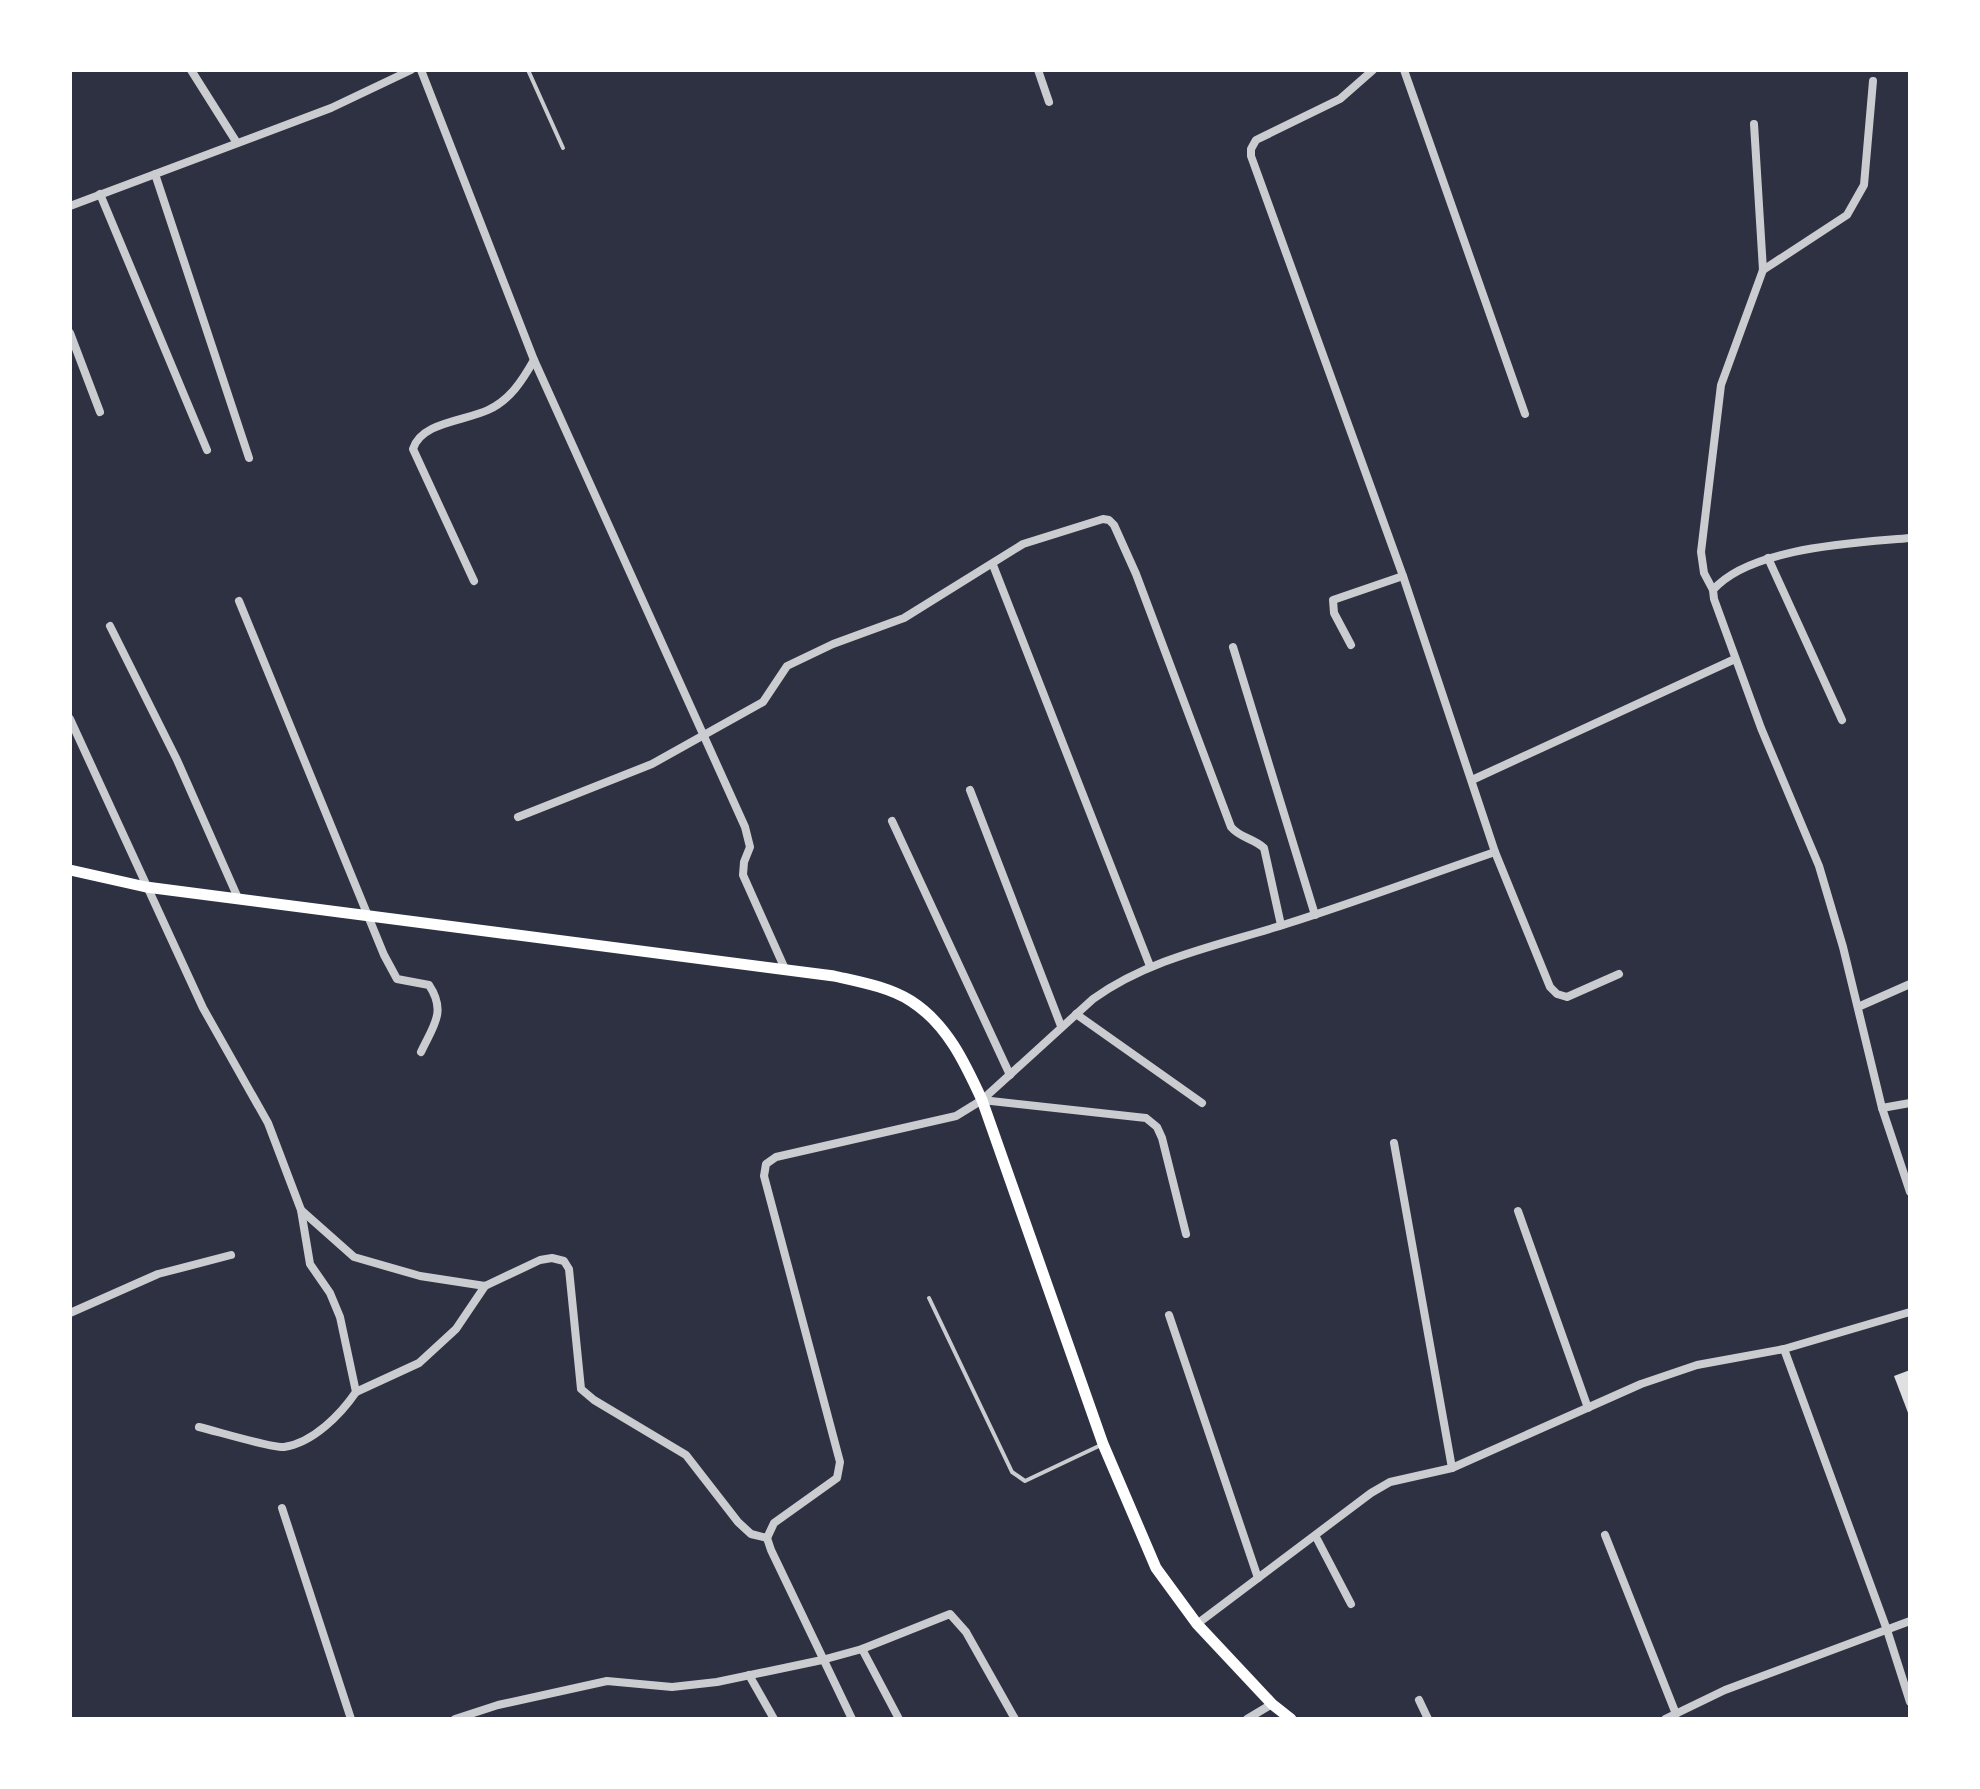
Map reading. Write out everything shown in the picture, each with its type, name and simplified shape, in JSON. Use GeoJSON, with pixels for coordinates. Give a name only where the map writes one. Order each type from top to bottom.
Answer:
{"type":"FeatureCollection","features":[{"type":"Feature","properties":{"kind":"main road"},"geometry":{"type":"LineString","coordinates":[[70,870],[146,887],[834,976],[883,988],[910,1000],[932,1019],[960,1051],[982,1100],[1103,1444],[1156,1568],[1197,1624],[1272,1704],[1291,1719]]}},
{"type":"Feature","properties":{"kind":"street"},"geometry":{"type":"LineString","coordinates":[[191,70],[237,143]]}},
{"type":"Feature","properties":{"kind":"street"},"geometry":{"type":"LineString","coordinates":[[70,206],[331,108],[411,70]]}},
{"type":"Feature","properties":{"kind":"street"},"geometry":{"type":"LineString","coordinates":[[421,70],[534,360],[745,827],[750,847],[743,875],[785,969]]}},
{"type":"Feature","properties":{"kind":"street"},"geometry":{"type":"LineString","coordinates":[[1038,70],[1049,102]]}},
{"type":"Feature","properties":{"kind":"street"},"geometry":{"type":"LineString","coordinates":[[1373,70],[1340,99],[1256,140],[1251,156],[1403,576],[1495,852],[1550,987],[1557,994],[1567,997],[1619,974]]}},
{"type":"Feature","properties":{"kind":"street"},"geometry":{"type":"LineString","coordinates":[[1404,70],[1525,414]]}},
{"type":"Feature","properties":{"kind":"street"},"geometry":{"type":"LineString","coordinates":[[1763,270],[1847,215],[1864,185],[1873,81]]}},
{"type":"Feature","properties":{"kind":"street"},"geometry":{"type":"LineString","coordinates":[[1754,124],[1763,270],[1721,385],[1701,552],[1704,573],[1713,590],[1735,659],[1819,866],[1882,1108],[1910,1192]]}},
{"type":"Feature","properties":{"kind":"street"},"geometry":{"type":"LineString","coordinates":[[155,174],[249,458]]}},
{"type":"Feature","properties":{"kind":"street"},"geometry":{"type":"LineString","coordinates":[[100,194],[207,450]]}},
{"type":"Feature","properties":{"kind":"street"},"geometry":{"type":"LineString","coordinates":[[70,333],[100,412]]}},
{"type":"Feature","properties":{"kind":"street"},"geometry":{"type":"LineString","coordinates":[[474,581],[413,449],[416,438],[426,431],[489,410],[511,395],[534,360]]}},
{"type":"Feature","properties":{"kind":"street"},"geometry":{"type":"LineString","coordinates":[[518,817],[652,764],[763,702],[787,666],[833,644],[904,618],[1023,544],[1103,519],[1114,525],[1136,574],[1231,827],[1238,835],[1256,841],[1264,848],[1281,925]]}},
{"type":"Feature","properties":{"kind":"street"},"geometry":{"type":"LineString","coordinates":[[1713,590],[1720,581],[1768,558],[1822,546],[1910,538]]}},
{"type":"Feature","properties":{"kind":"street"},"geometry":{"type":"LineString","coordinates":[[1768,558],[1842,720]]}},
{"type":"Feature","properties":{"kind":"street"},"geometry":{"type":"LineString","coordinates":[[993,565],[1150,966]]}},
{"type":"Feature","properties":{"kind":"street"},"geometry":{"type":"LineString","coordinates":[[1351,645],[1334,613],[1333,600],[1403,576]]}},
{"type":"Feature","properties":{"kind":"street"},"geometry":{"type":"LineString","coordinates":[[239,601],[384,955],[397,979],[429,985],[438,998],[440,1012],[421,1052]]}},
{"type":"Feature","properties":{"kind":"street"},"geometry":{"type":"LineString","coordinates":[[110,626],[177,760],[238,898]]}},
{"type":"Feature","properties":{"kind":"street"},"geometry":{"type":"LineString","coordinates":[[1233,647],[1315,915]]}},
{"type":"Feature","properties":{"kind":"street"},"geometry":{"type":"LineString","coordinates":[[1472,780],[1735,659]]}},
{"type":"Feature","properties":{"kind":"street"},"geometry":{"type":"LineString","coordinates":[[70,719],[203,1008],[268,1123],[301,1210],[310,1264],[330,1293],[340,1317],[356,1392]]}},
{"type":"Feature","properties":{"kind":"street"},"geometry":{"type":"LineString","coordinates":[[970,790],[1061,1026]]}},
{"type":"Feature","properties":{"kind":"street"},"geometry":{"type":"LineString","coordinates":[[892,821],[1010,1075]]}},
{"type":"Feature","properties":{"kind":"street"},"geometry":{"type":"LineString","coordinates":[[852,1719],[767,1538],[774,1523],[837,1478],[840,1462],[764,1176],[766,1164],[776,1157],[956,1116],[982,1100],[1061,1026],[1112,985],[1150,966],[1315,915],[1495,852]]}},
{"type":"Feature","properties":{"kind":"street"},"geometry":{"type":"LineString","coordinates":[[1858,1007],[1910,984]]}},
{"type":"Feature","properties":{"kind":"street"},"geometry":{"type":"LineString","coordinates":[[1076,1014],[1202,1103]]}},
{"type":"Feature","properties":{"kind":"street"},"geometry":{"type":"LineString","coordinates":[[982,1100],[1146,1118],[1157,1127],[1162,1138],[1186,1234]]}},
{"type":"Feature","properties":{"kind":"street"},"geometry":{"type":"LineString","coordinates":[[1882,1108],[1910,1103]]}},
{"type":"Feature","properties":{"kind":"street"},"geometry":{"type":"LineString","coordinates":[[1394,1143],[1452,1468]]}},
{"type":"Feature","properties":{"kind":"street"},"geometry":{"type":"LineString","coordinates":[[301,1210],[354,1257],[420,1276],[485,1286]]}},
{"type":"Feature","properties":{"kind":"street"},"geometry":{"type":"LineString","coordinates":[[1518,1211],[1588,1408]]}},
{"type":"Feature","properties":{"kind":"street"},"geometry":{"type":"LineString","coordinates":[[70,1313],[158,1274],[231,1255]]}},
{"type":"Feature","properties":{"kind":"street"},"geometry":{"type":"LineString","coordinates":[[199,1427],[283,1447],[310,1437],[340,1412],[356,1392],[419,1363],[456,1329],[485,1286],[540,1260],[552,1258],[564,1261],[569,1269],[581,1389],[686,1455],[738,1522],[751,1534],[767,1538]]}},
{"type":"Feature","properties":{"kind":"street"},"geometry":{"type":"LineString","coordinates":[[1197,1624],[1390,1482],[1452,1468],[1641,1384],[1697,1365],[1784,1349],[1910,1312]]}},
{"type":"Feature","properties":{"kind":"street"},"geometry":{"type":"LineString","coordinates":[[1169,1315],[1258,1578]]}},
{"type":"Feature","properties":{"kind":"street"},"geometry":{"type":"LineString","coordinates":[[1784,1349],[1887,1630],[1910,1702]]}},
{"type":"Feature","properties":{"kind":"street"},"geometry":{"type":"LineString","coordinates":[[282,1508],[351,1719]]}},
{"type":"Feature","properties":{"kind":"street"},"geometry":{"type":"LineString","coordinates":[[1605,1535],[1676,1714]]}},
{"type":"Feature","properties":{"kind":"street"},"geometry":{"type":"LineString","coordinates":[[1316,1537],[1351,1604]]}},
{"type":"Feature","properties":{"kind":"street"},"geometry":{"type":"LineString","coordinates":[[455,1719],[498,1705],[607,1681],[672,1687],[717,1682],[822,1660],[862,1649],[950,1614],[966,1632],[1015,1719]]}},
{"type":"Feature","properties":{"kind":"street"},"geometry":{"type":"LineString","coordinates":[[1665,1719],[1725,1690],[1910,1621]]}},
{"type":"Feature","properties":{"kind":"street"},"geometry":{"type":"LineString","coordinates":[[862,1649],[899,1719]]}},
{"type":"Feature","properties":{"kind":"street"},"geometry":{"type":"LineString","coordinates":[[749,1675],[774,1719]]}},
{"type":"Feature","properties":{"kind":"street"},"geometry":{"type":"LineString","coordinates":[[1419,1700],[1428,1719]]}},
{"type":"Feature","properties":{"kind":"street"},"geometry":{"type":"LineString","coordinates":[[1247,1719],[1272,1704]]}},
{"type":"Feature","properties":{"kind":"lane"},"geometry":{"type":"LineString","coordinates":[[528,70],[563,148]]}},
{"type":"Feature","properties":{"kind":"lane"},"geometry":{"type":"LineString","coordinates":[[929,1298],[1012,1472],[1025,1481],[1103,1444]]}},
{"type":"Feature","properties":{"kind":"building"},"geometry":{"type":"Polygon","coordinates":[[[1910,1370],[1910,1418],[1894,1376],[1910,1370]]]}}]}
